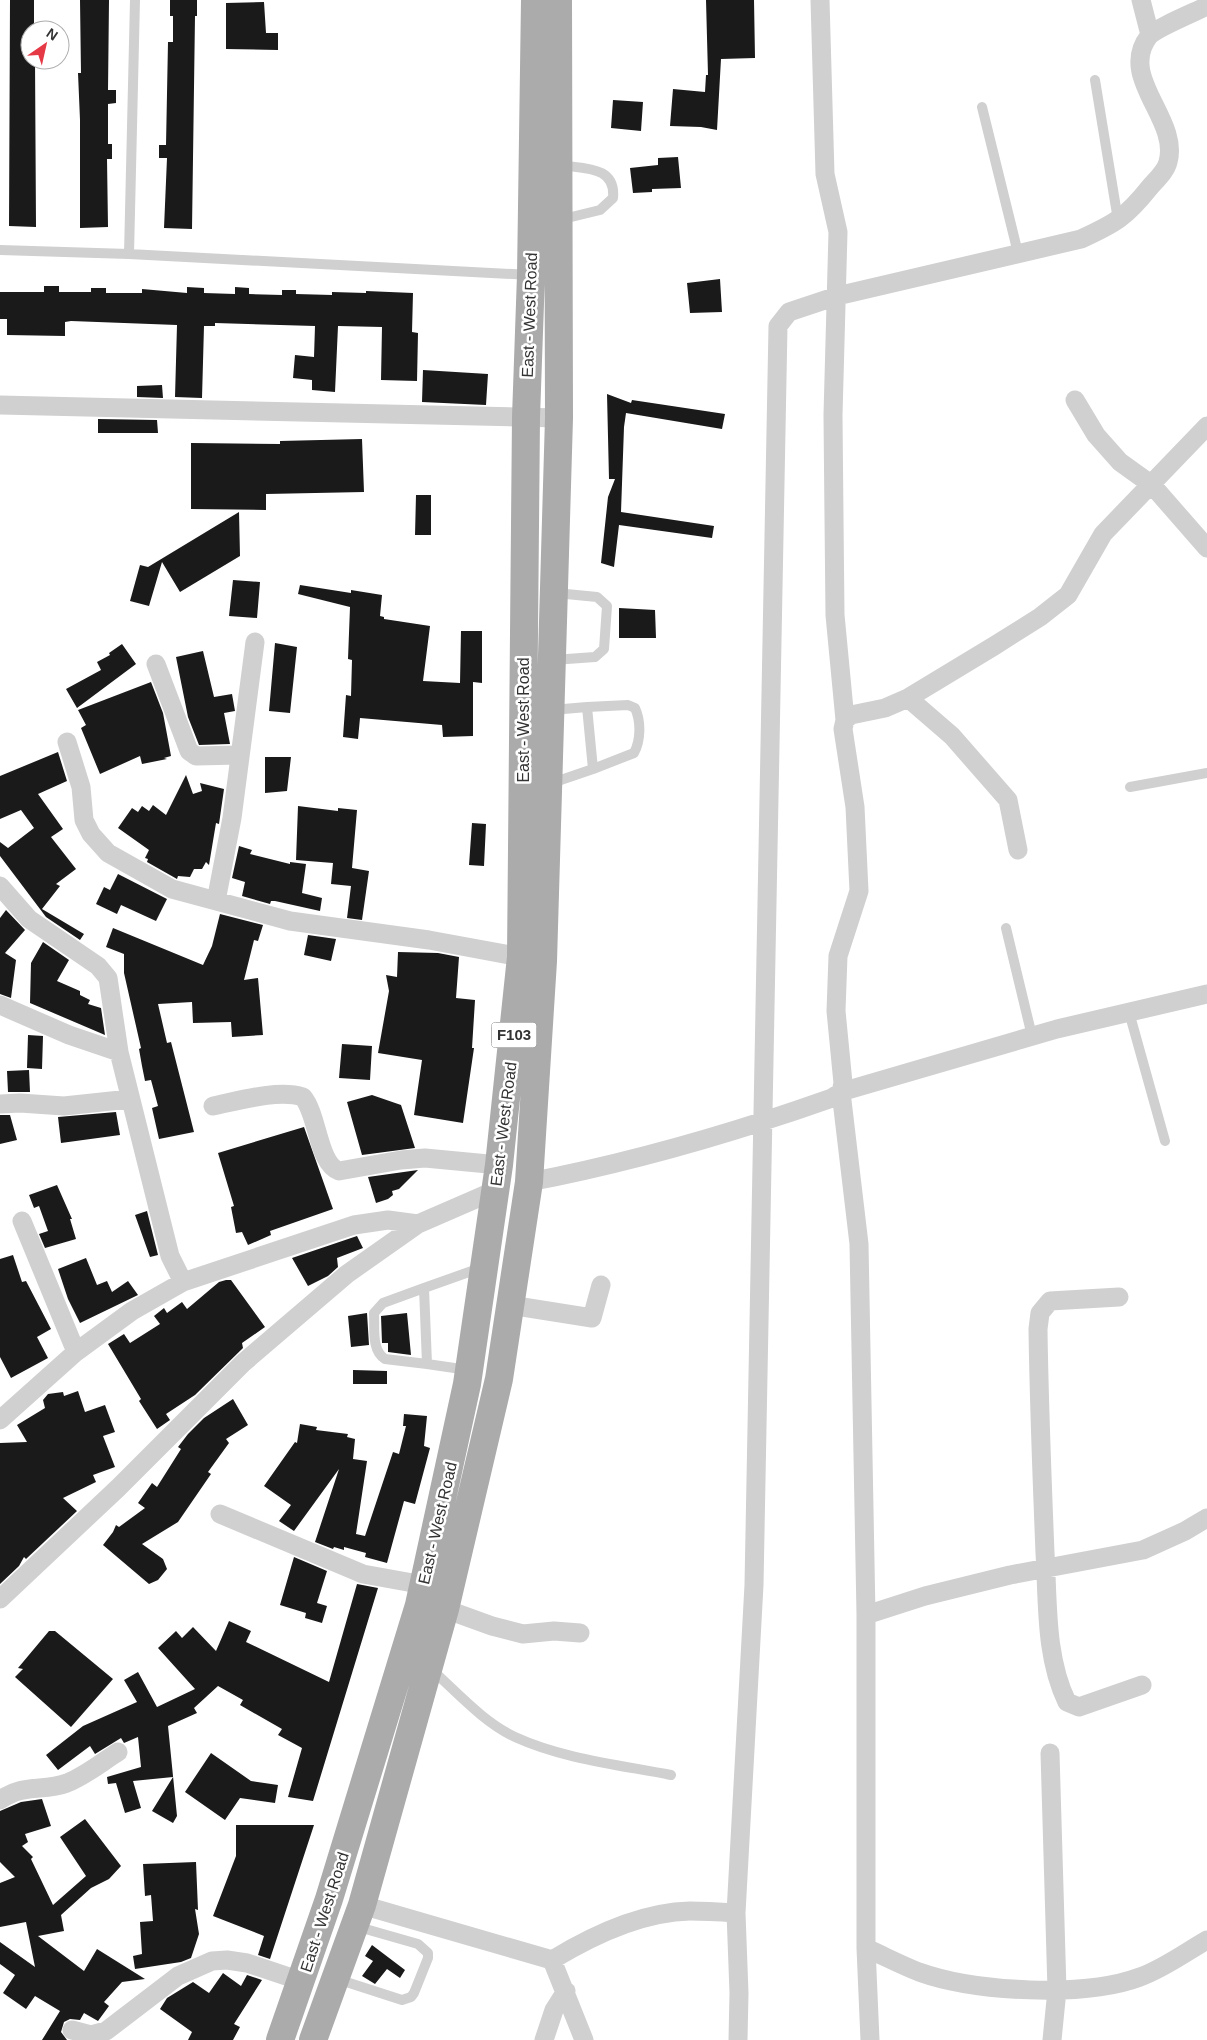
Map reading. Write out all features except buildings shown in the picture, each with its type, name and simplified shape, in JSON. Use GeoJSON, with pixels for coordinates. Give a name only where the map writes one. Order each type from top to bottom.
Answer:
{"type":"FeatureCollection","features":[{"type":"Feature","properties":{"kind":"main road","name":"East - West Road"},"geometry":{"type":"LineString","coordinates":[[280,2040],[329,1899],[424,1585],[469,1370],[499,1164],[521,957],[526,417],[531,275],[535,0]]}},
{"type":"Feature","properties":{"kind":"main road","name":"East - West Road"},"geometry":{"type":"LineString","coordinates":[[313,2040],[359,1916],[445,1609],[499,1378],[529,1182],[544,961],[559,418],[558,0]]}},
{"type":"Feature","properties":{"kind":"street"},"geometry":{"type":"LineString","coordinates":[[820,0],[826,174],[838,232],[833,415],[835,615],[845,720],[843,729],[855,807],[859,891],[838,956],[836,1010],[843,1083],[841,1092],[859,1244],[866,1615],[866,1948],[870,2040]]}},
{"type":"Feature","properties":{"kind":"street"},"geometry":{"type":"LineString","coordinates":[[1141,0],[1150,35]]}},
{"type":"Feature","properties":{"kind":"street"},"geometry":{"type":"LineString","coordinates":[[738,2040],[739,1993],[736,1913],[754,1585],[778,326],[789,312],[837,296],[1081,239],[1119,221],[1136,205],[1168,165],[1170,153],[1168,135],[1150,98],[1139,66],[1143,48],[1150,35],[1207,6]]}},
{"type":"Feature","properties":{"kind":"street"},"geometry":{"type":"LineString","coordinates":[[1074,400],[1096,435],[1120,462],[1152,485],[1207,548]]}},
{"type":"Feature","properties":{"kind":"street"},"geometry":{"type":"LineString","coordinates":[[0,405],[559,418]]}},
{"type":"Feature","properties":{"kind":"street"},"geometry":{"type":"LineString","coordinates":[[845,720],[851,716],[885,708],[908,698],[1002,642],[1040,617],[1068,595],[1103,534],[1207,426]]}},
{"type":"Feature","properties":{"kind":"street"},"geometry":{"type":"LineString","coordinates":[[216,901],[232,818],[255,642]]}},
{"type":"Feature","properties":{"kind":"street"},"geometry":{"type":"LineString","coordinates":[[156,664],[189,751],[196,756],[239,755]]}},
{"type":"Feature","properties":{"kind":"street"},"geometry":{"type":"LineString","coordinates":[[908,698],[952,736],[1008,800],[1018,850]]}},
{"type":"Feature","properties":{"kind":"street"},"geometry":{"type":"LineString","coordinates":[[67,742],[81,787],[84,820],[91,834],[108,853],[172,889],[290,920],[429,940],[521,957]]}},
{"type":"Feature","properties":{"kind":"street"},"geometry":{"type":"LineString","coordinates":[[0,886],[29,919],[104,971],[108,978],[119,1052],[130,1099],[170,1256],[183,1282]]}},
{"type":"Feature","properties":{"kind":"street"},"geometry":{"type":"LineString","coordinates":[[529,1182],[598,1169],[764,1122],[832,1098],[841,1092],[1032,1036],[1207,994]]}},
{"type":"Feature","properties":{"kind":"street"},"geometry":{"type":"LineString","coordinates":[[0,1005],[69,1035],[119,1052]]}},
{"type":"Feature","properties":{"kind":"street"},"geometry":{"type":"LineString","coordinates":[[212,1106],[266,1096],[296,1095],[303,1097],[314,1119],[328,1163],[333,1169],[340,1171],[401,1160],[425,1158],[499,1164]]}},
{"type":"Feature","properties":{"kind":"street"},"geometry":{"type":"LineString","coordinates":[[0,1104],[26,1103],[64,1106],[130,1099]]}},
{"type":"Feature","properties":{"kind":"street"},"geometry":{"type":"LineString","coordinates":[[0,1599],[118,1488],[244,1363],[347,1274],[418,1224],[494,1192]]}},
{"type":"Feature","properties":{"kind":"street"},"geometry":{"type":"LineString","coordinates":[[0,1420],[76,1352],[132,1311],[183,1282],[354,1225],[388,1220],[418,1224]]}},
{"type":"Feature","properties":{"kind":"street"},"geometry":{"type":"LineString","coordinates":[[22,1221],[76,1352]]}},
{"type":"Feature","properties":{"kind":"street"},"geometry":{"type":"LineString","coordinates":[[510,1305],[592,1318],[601,1285]]}},
{"type":"Feature","properties":{"kind":"street"},"geometry":{"type":"LineString","coordinates":[[1119,1297],[1050,1301],[1040,1313],[1038,1329],[1040,1447],[1046,1600],[1056,1668],[1061,1689],[1067,1702],[1078,1707],[1142,1685]]}},
{"type":"Feature","properties":{"kind":"street"},"geometry":{"type":"LineString","coordinates":[[220,1514],[363,1574],[424,1585]]}},
{"type":"Feature","properties":{"kind":"street"},"geometry":{"type":"LineString","coordinates":[[866,1615],[925,1596],[1046,1567],[1143,1550],[1185,1531],[1207,1518]]}},
{"type":"Feature","properties":{"kind":"street"},"geometry":{"type":"LineString","coordinates":[[445,1609],[492,1626],[524,1634],[554,1631],[580,1633]]}},
{"type":"Feature","properties":{"kind":"street"},"geometry":{"type":"LineString","coordinates":[[0,1800],[12,1791],[68,1783],[118,1752]]}},
{"type":"Feature","properties":{"kind":"street"},"geometry":{"type":"LineString","coordinates":[[1050,1753],[1057,1990],[1052,2040]]}},
{"type":"Feature","properties":{"kind":"street"},"geometry":{"type":"LineString","coordinates":[[359,1916],[552,1960],[582,1941],[643,1918],[688,1911],[736,1913]]}},
{"type":"Feature","properties":{"kind":"street"},"geometry":{"type":"LineString","coordinates":[[866,1948],[919,1972],[968,1984],[1057,1990],[1095,1989],[1141,1977],[1207,1940]]}},
{"type":"Feature","properties":{"kind":"street"},"geometry":{"type":"LineString","coordinates":[[72,2030],[91,2034],[106,2031],[178,1976],[212,1961],[226,1960],[247,1963],[301,1981]]}},
{"type":"Feature","properties":{"kind":"street"},"geometry":{"type":"LineString","coordinates":[[552,1960],[584,2040]]}},
{"type":"Feature","properties":{"kind":"street"},"geometry":{"type":"LineString","coordinates":[[544,2040],[554,2010],[566,1991]]}},
{"type":"Feature","properties":{"kind":"lane"},"geometry":{"type":"LineString","coordinates":[[129,254],[136,0]]}},
{"type":"Feature","properties":{"kind":"lane"},"geometry":{"type":"LineString","coordinates":[[1095,80],[1119,221]]}},
{"type":"Feature","properties":{"kind":"lane"},"geometry":{"type":"LineString","coordinates":[[982,107],[1018,253]]}},
{"type":"Feature","properties":{"kind":"lane"},"geometry":{"type":"LineString","coordinates":[[558,220],[600,210],[613,198],[614,187],[611,179],[600,172],[559,165]]}},
{"type":"Feature","properties":{"kind":"lane"},"geometry":{"type":"LineString","coordinates":[[0,250],[129,254],[531,275]]}},
{"type":"Feature","properties":{"kind":"lane"},"geometry":{"type":"LineString","coordinates":[[552,660],[600,655],[604,650],[607,606],[597,597],[554,593]]}},
{"type":"Feature","properties":{"kind":"lane"},"geometry":{"type":"LineString","coordinates":[[548,784],[634,753],[638,746],[639,717],[635,708],[628,705],[550,710]]}},
{"type":"Feature","properties":{"kind":"lane"},"geometry":{"type":"LineString","coordinates":[[587,707],[593,768]]}},
{"type":"Feature","properties":{"kind":"lane"},"geometry":{"type":"LineString","coordinates":[[1130,787],[1207,773]]}},
{"type":"Feature","properties":{"kind":"lane"},"geometry":{"type":"LineString","coordinates":[[1006,928],[1032,1036]]}},
{"type":"Feature","properties":{"kind":"lane"},"geometry":{"type":"LineString","coordinates":[[1129,1012],[1165,1141]]}},
{"type":"Feature","properties":{"kind":"lane"},"geometry":{"type":"LineString","coordinates":[[469,1370],[385,1359],[379,1355],[376,1349],[374,1313],[383,1303],[484,1267]]}},
{"type":"Feature","properties":{"kind":"lane"},"geometry":{"type":"LineString","coordinates":[[424,1288],[426,1364]]}},
{"type":"Feature","properties":{"kind":"lane"},"geometry":{"type":"LineString","coordinates":[[429,1666],[476,1709],[514,1736],[554,1751],[671,1775]]}},
{"type":"Feature","properties":{"kind":"lane"},"geometry":{"type":"LineString","coordinates":[[336,1978],[402,2000],[411,1997],[414,1993],[428,1958],[428,1953],[418,1944],[359,1916]]}}]}
